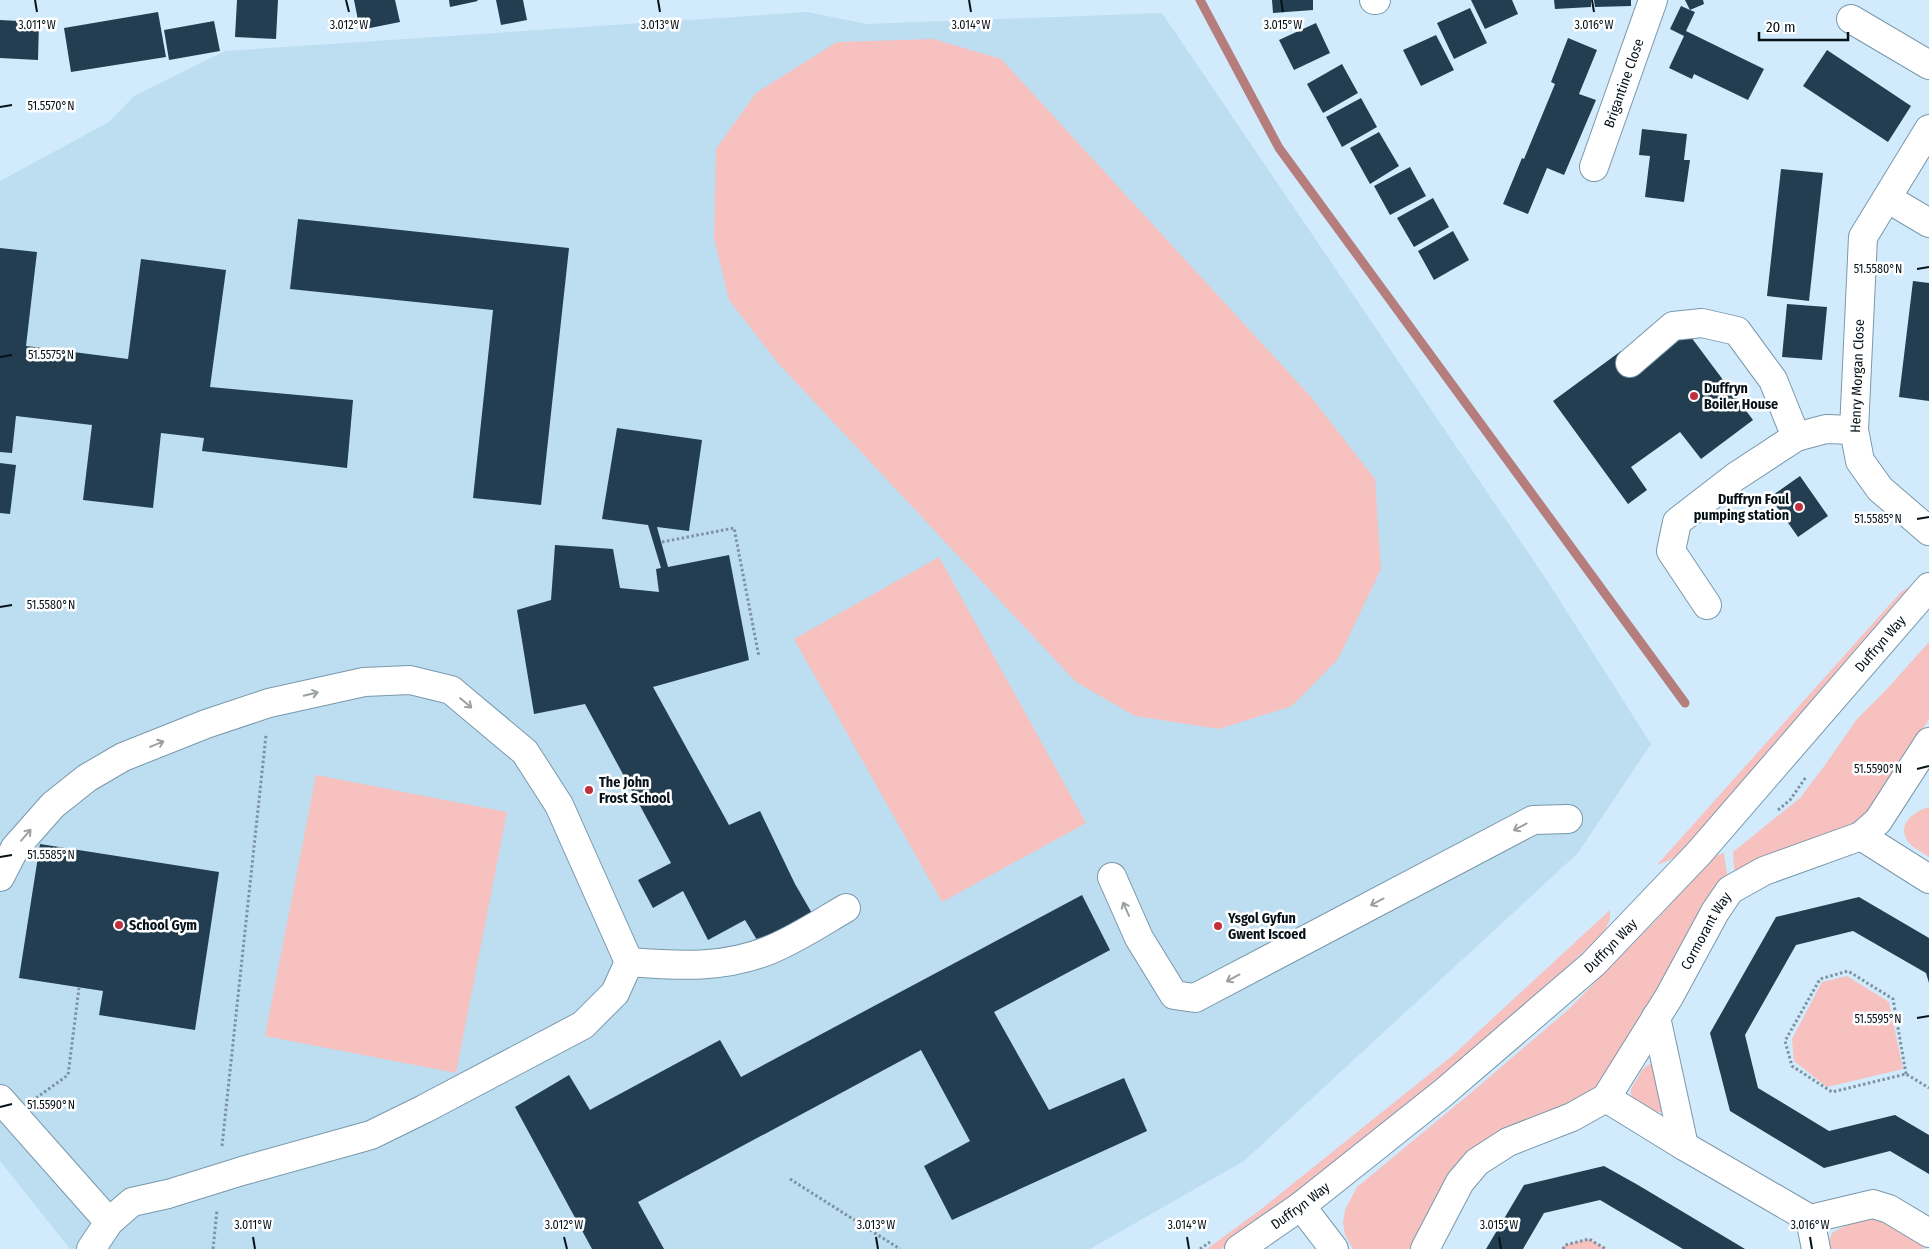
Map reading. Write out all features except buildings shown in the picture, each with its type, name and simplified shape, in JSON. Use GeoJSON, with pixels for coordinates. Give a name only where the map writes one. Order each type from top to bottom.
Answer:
{"type":"FeatureCollection","features":[{"type":"Feature","properties":{"kind":"street","name":"Brigantine Close"},"geometry":{"type":"LineString","coordinates":[[1594,167],[1653,0]]}},
{"type":"Feature","properties":{"kind":"street"},"geometry":{"type":"LineString","coordinates":[[1852,19],[1929,65]]}},
{"type":"Feature","properties":{"kind":"street","name":"Henry Morgan Close"},"geometry":{"type":"LineString","coordinates":[[1929,128],[1863,237],[1854,430],[1860,461],[1880,489],[1929,531]]}},
{"type":"Feature","properties":{"kind":"street"},"geometry":{"type":"LineString","coordinates":[[1887,198],[1929,224]]}},
{"type":"Feature","properties":{"kind":"street"},"geometry":{"type":"LineString","coordinates":[[1630,363],[1673,326],[1702,323],[1737,331],[1773,380],[1796,437]]}},
{"type":"Feature","properties":{"kind":"street"},"geometry":{"type":"LineString","coordinates":[[1707,605],[1671,551],[1676,522],[1736,477],[1796,437],[1826,429],[1854,430]]}},
{"type":"Feature","properties":{"kind":"street","name":"Duffryn Way"},"geometry":{"type":"LineString","coordinates":[[1239,1249],[1301,1206],[1442,1094],[1593,964],[1699,853],[1929,587]]}},
{"type":"Feature","properties":{"kind":"street"},"geometry":{"type":"LineString","coordinates":[[0,876],[15,848],[53,804],[87,778],[123,757],[206,724],[269,704],[364,682],[410,680],[451,690],[525,752],[559,805],[629,962],[615,993],[583,1025],[424,1109],[371,1134],[168,1194],[132,1202],[109,1222],[91,1249]]}},
{"type":"Feature","properties":{"kind":"street","name":"Cormorant Way"},"geometry":{"type":"LineString","coordinates":[[1425,1249],[1460,1182],[1477,1162],[1508,1142],[1572,1117],[1606,1098],[1656,1017],[1715,912],[1730,890],[1764,872],[1861,836],[1878,821],[1929,742]]}},
{"type":"Feature","properties":{"kind":"street"},"geometry":{"type":"LineString","coordinates":[[1112,878],[1139,938],[1174,995],[1195,998],[1533,820],[1568,819]]}},
{"type":"Feature","properties":{"kind":"street"},"geometry":{"type":"LineString","coordinates":[[1861,836],[1929,879]]}},
{"type":"Feature","properties":{"kind":"street"},"geometry":{"type":"LineString","coordinates":[[629,962],[682,966],[722,963],[748,957],[773,949],[846,908]]}},
{"type":"Feature","properties":{"kind":"street"},"geometry":{"type":"LineString","coordinates":[[1656,1017],[1684,1146]]}},
{"type":"Feature","properties":{"kind":"street"},"geometry":{"type":"LineString","coordinates":[[1606,1098],[1810,1220],[1873,1204],[1889,1209],[1929,1233]]}},
{"type":"Feature","properties":{"kind":"street"},"geometry":{"type":"LineString","coordinates":[[7,1106],[109,1222]]}},
{"type":"Feature","properties":{"kind":"street"},"geometry":{"type":"LineString","coordinates":[[1301,1206],[1334,1249]]}},
{"type":"Feature","properties":{"kind":"street"},"geometry":{"type":"LineString","coordinates":[[1810,1220],[1816,1249]]}},
{"type":"Feature","properties":{"kind":"path"},"geometry":{"type":"LineString","coordinates":[[662,542],[734,528],[759,657]]}},
{"type":"Feature","properties":{"kind":"path"},"geometry":{"type":"LineString","coordinates":[[213,1249],[269,704]]}},
{"type":"Feature","properties":{"kind":"path"},"geometry":{"type":"LineString","coordinates":[[1906,1074],[1892,999],[1848,970],[1820,979],[1785,1040],[1792,1066],[1832,1092],[1906,1074],[1929,1088]]}},
{"type":"Feature","properties":{"kind":"path"},"geometry":{"type":"LineString","coordinates":[[7,1106],[68,1075],[79,988]]}},
{"type":"Feature","properties":{"kind":"path"},"geometry":{"type":"LineString","coordinates":[[790,1179],[900,1249]]}},
{"type":"Feature","properties":{"kind":"path"},"geometry":{"type":"LineString","coordinates":[[1563,1249],[1565,1245],[1589,1239],[1606,1249]]}},
{"type":"Feature","properties":{"kind":"path"},"geometry":{"type":"LineString","coordinates":[[1200,1249],[1214,1240]]}},
{"type":"Feature","properties":{"kind":"shaded area","name":"The John Frost School"},"geometry":{"type":"Polygon","coordinates":[[[807,12],[867,24],[1162,13],[1548,582],[1651,744],[1578,853],[1244,1161],[1090,1249],[70,1249],[0,1161],[0,181],[109,122],[134,96],[225,51],[807,12]]]}},
{"type":"Feature","properties":{"kind":"shaded area"},"geometry":{"type":"Polygon","coordinates":[[[933,39],[1001,59],[1311,397],[1375,479],[1381,569],[1338,659],[1292,706],[1219,729],[1135,716],[1076,682],[778,363],[729,300],[714,238],[716,149],[756,93],[837,42],[933,39]]]}},
{"type":"Feature","properties":{"kind":"shaded area"},"geometry":{"type":"Polygon","coordinates":[[[939,557],[1086,823],[942,902],[794,639],[939,557]]]}},
{"type":"Feature","properties":{"kind":"shaded area"},"geometry":{"type":"Polygon","coordinates":[[[1909,587],[1918,587],[1683,852],[1657,865],[1901,592],[1909,587]]]}},
{"type":"Feature","properties":{"kind":"shaded area"},"geometry":{"type":"Polygon","coordinates":[[[1929,642],[1929,719],[1881,799],[1866,815],[1849,826],[1735,881],[1733,852],[1800,798],[1857,719],[1929,642]]]}},
{"type":"Feature","properties":{"kind":"shaded area"},"geometry":{"type":"Polygon","coordinates":[[[316,775],[507,812],[456,1073],[265,1036],[316,775]]]}},
{"type":"Feature","properties":{"kind":"shaded area"},"geometry":{"type":"Polygon","coordinates":[[[1929,807],[1929,857],[1909,843],[1904,834],[1904,828],[1913,815],[1929,807]]]}},
{"type":"Feature","properties":{"kind":"shaded area"},"geometry":{"type":"Polygon","coordinates":[[[1724,853],[1729,886],[1598,1086],[1578,1100],[1507,1131],[1416,1249],[1353,1249],[1345,1235],[1343,1222],[1345,1210],[1357,1187],[1569,1009],[1660,916],[1713,857],[1724,853]]]}},
{"type":"Feature","properties":{"kind":"shaded area"},"geometry":{"type":"Polygon","coordinates":[[[1610,910],[1610,919],[1603,934],[1456,1069],[1311,1188],[1221,1249],[1207,1249],[1260,1210],[1452,1056],[1610,910]]]}},
{"type":"Feature","properties":{"kind":"shaded area"},"geometry":{"type":"Polygon","coordinates":[[[1847,976],[1889,1002],[1903,1069],[1827,1087],[1794,1061],[1792,1039],[1822,982],[1847,976]]]}},
{"type":"Feature","properties":{"kind":"shaded area"},"geometry":{"type":"Polygon","coordinates":[[[1650,1064],[1656,1067],[1663,1107],[1661,1112],[1641,1105],[1631,1094],[1632,1086],[1641,1072],[1650,1064]]]}},
{"type":"Feature","properties":{"kind":"shaded area"},"geometry":{"type":"Polygon","coordinates":[[[1871,1218],[1885,1219],[1921,1243],[1924,1249],[1826,1249],[1832,1233],[1843,1227],[1871,1218]]]}},
{"type":"Feature","properties":{"kind":"shaded area"},"geometry":{"type":"Polygon","coordinates":[[[1589,1239],[1606,1249],[1563,1249],[1565,1245],[1589,1239]]]}},
{"type":"Feature","properties":{"kind":"waterway"},"geometry":{"type":"LineString","coordinates":[[1200,0],[1279,148],[1685,703]]}},
{"type":"Feature","properties":{"kind":"place","name":"Duffryn Boiler House"},"geometry":{"type":"Point","coordinates":[1694,396]}},
{"type":"Feature","properties":{"kind":"place","name":"Duffryn Foul pumping station"},"geometry":{"type":"Point","coordinates":[1799,507]}},
{"type":"Feature","properties":{"kind":"place","name":"The John Frost School"},"geometry":{"type":"Point","coordinates":[589,790]}},
{"type":"Feature","properties":{"kind":"place","name":"School Gym"},"geometry":{"type":"Point","coordinates":[119,925]}},
{"type":"Feature","properties":{"kind":"place","name":"Ysgol Gyfun Gwent Iscoed"},"geometry":{"type":"Point","coordinates":[1218,926]}}]}
